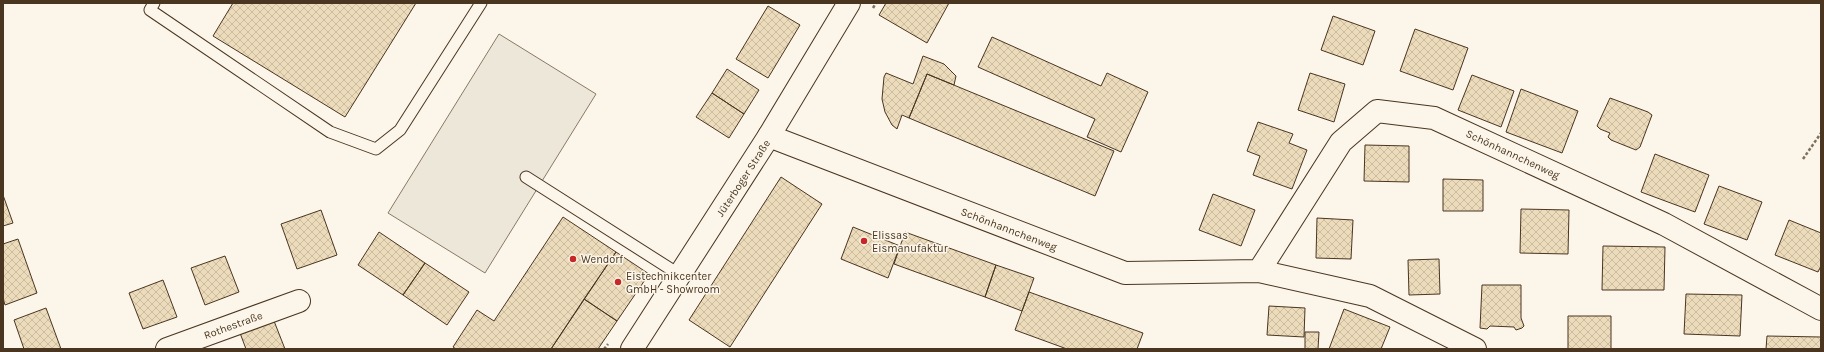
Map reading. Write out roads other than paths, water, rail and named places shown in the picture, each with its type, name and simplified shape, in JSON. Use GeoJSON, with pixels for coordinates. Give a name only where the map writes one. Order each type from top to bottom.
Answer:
{"type":"FeatureCollection","features":[{"type":"Feature","properties":{"kind":"street","name":"Jüterboger Straße"},"geometry":{"type":"LineString","coordinates":[[632,349],[769,136],[849,3]]}},
{"type":"Feature","properties":{"kind":"street","name":"Schönhannchenweg"},"geometry":{"type":"LineString","coordinates":[[1258,271],[1341,142],[1376,111],[1434,118],[1664,224],[1821,309]]}},
{"type":"Feature","properties":{"kind":"street","name":"Schönhannchenweg"},"geometry":{"type":"LineString","coordinates":[[769,136],[1125,273],[1258,271],[1370,296],[1475,349]]}},
{"type":"Feature","properties":{"kind":"street","name":"Rothestraße"},"geometry":{"type":"LineString","coordinates":[[167,349],[298,301]]}},
{"type":"Feature","properties":{"kind":"lane"},"geometry":{"type":"LineString","coordinates":[[152,7],[330,132],[376,149],[400,130],[481,3]]}},
{"type":"Feature","properties":{"kind":"lane"},"geometry":{"type":"LineString","coordinates":[[526,176],[680,275]]}},
{"type":"Feature","properties":{"kind":"place","name":"Elissas Eismanufaktur"},"geometry":{"type":"Point","coordinates":[864,241]}},
{"type":"Feature","properties":{"kind":"place","name":"Wendorf"},"geometry":{"type":"Point","coordinates":[573,259]}},
{"type":"Feature","properties":{"kind":"place","name":"Eistechnikcenter GmbH - Showroom"},"geometry":{"type":"Point","coordinates":[618,282]}}]}
